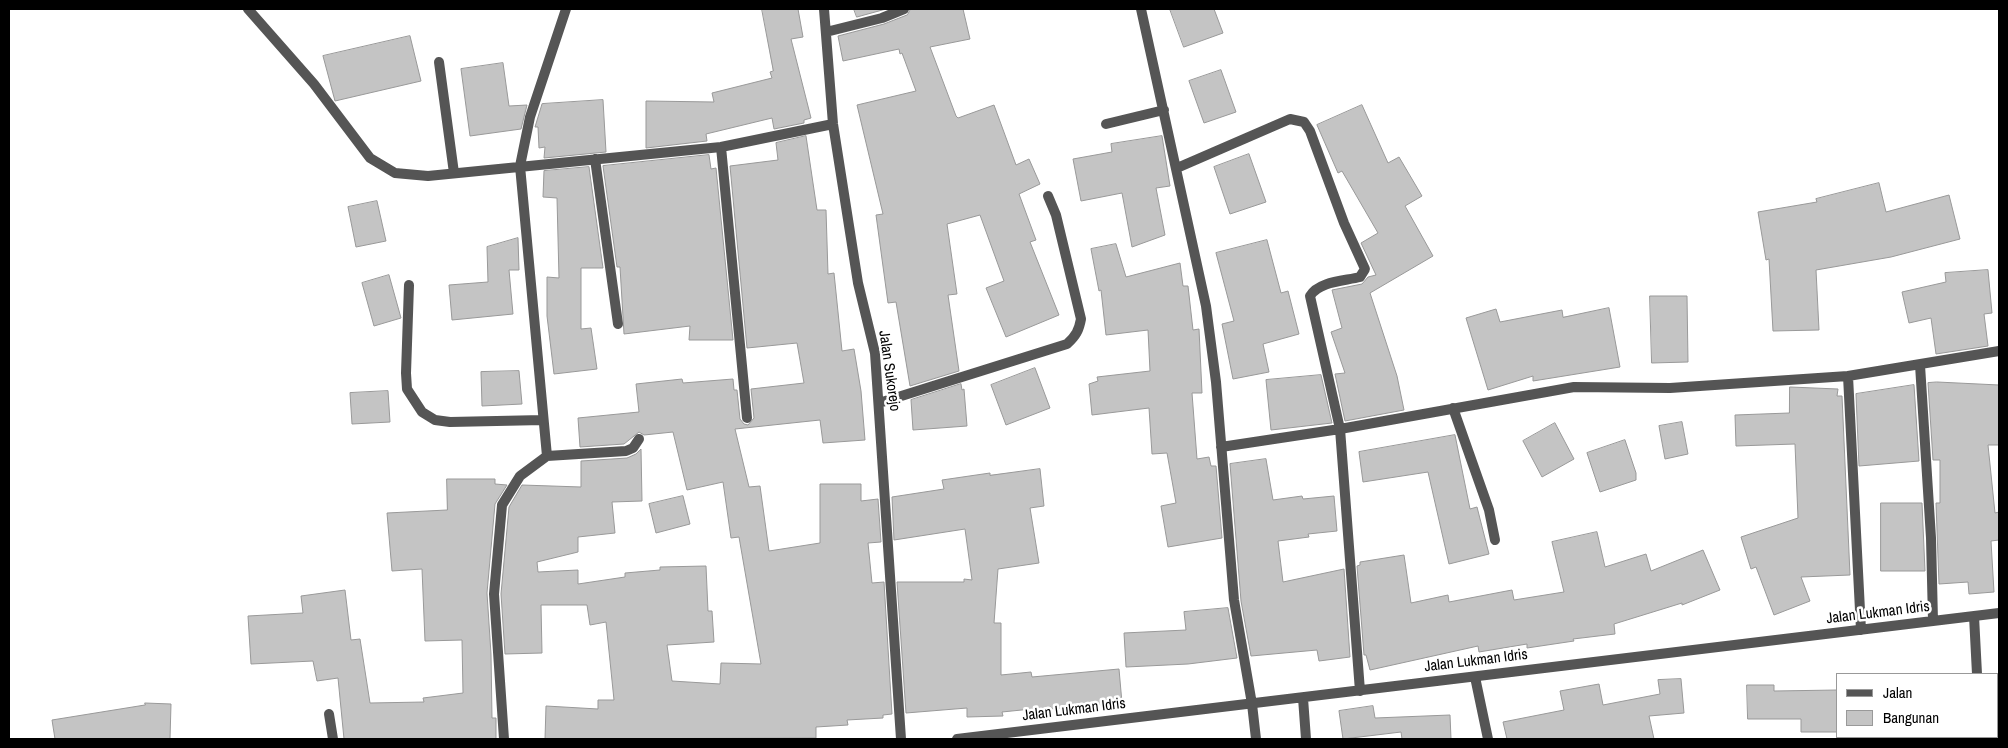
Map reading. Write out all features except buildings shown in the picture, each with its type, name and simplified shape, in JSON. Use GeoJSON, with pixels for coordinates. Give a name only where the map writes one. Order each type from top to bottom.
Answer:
{"type":"FeatureCollection","features":[{"type":"Feature","properties":{"kind":"street"},"geometry":{"type":"LineString","coordinates":[[248,9],[314,84],[370,158],[395,173],[428,176],[721,147],[833,124]]}},
{"type":"Feature","properties":{"kind":"street"},"geometry":{"type":"LineString","coordinates":[[547,456],[520,166],[530,117],[566,9]]}},
{"type":"Feature","properties":{"kind":"street","name":"Jalan Sukorejo"},"geometry":{"type":"LineString","coordinates":[[824,9],[833,124],[858,282],[875,354],[901,739]]}},
{"type":"Feature","properties":{"kind":"street"},"geometry":{"type":"LineString","coordinates":[[826,32],[882,18],[904,9]]}},
{"type":"Feature","properties":{"kind":"street"},"geometry":{"type":"LineString","coordinates":[[1141,9],[1206,306],[1216,382],[1234,600],[1252,704],[1256,739]]}},
{"type":"Feature","properties":{"kind":"street"},"geometry":{"type":"LineString","coordinates":[[439,62],[454,173]]}},
{"type":"Feature","properties":{"kind":"street"},"geometry":{"type":"LineString","coordinates":[[1106,124],[1164,110]]}},
{"type":"Feature","properties":{"kind":"street"},"geometry":{"type":"LineString","coordinates":[[1177,168],[1290,119],[1304,122],[1310,131],[1344,223],[1365,269],[1360,277],[1328,284],[1314,291],[1310,296],[1340,429],[1360,691]]}},
{"type":"Feature","properties":{"kind":"street"},"geometry":{"type":"LineString","coordinates":[[721,147],[747,418]]}},
{"type":"Feature","properties":{"kind":"street"},"geometry":{"type":"LineString","coordinates":[[595,159],[618,324]]}},
{"type":"Feature","properties":{"kind":"street"},"geometry":{"type":"LineString","coordinates":[[879,403],[1067,344],[1079,331],[1081,319],[1056,215],[1048,196]]}},
{"type":"Feature","properties":{"kind":"street"},"geometry":{"type":"LineString","coordinates":[[409,285],[406,381],[407,389],[422,412],[434,420],[450,422],[543,420]]}},
{"type":"Feature","properties":{"kind":"street"},"geometry":{"type":"LineString","coordinates":[[1220,447],[1340,429],[1574,387],[1670,388],[1848,376],[1999,351]]}},
{"type":"Feature","properties":{"kind":"street"},"geometry":{"type":"LineString","coordinates":[[1920,365],[1931,538],[1933,621]]}},
{"type":"Feature","properties":{"kind":"street"},"geometry":{"type":"LineString","coordinates":[[1848,376],[1861,630]]}},
{"type":"Feature","properties":{"kind":"street"},"geometry":{"type":"LineString","coordinates":[[1453,408],[1489,510],[1495,540]]}},
{"type":"Feature","properties":{"kind":"street"},"geometry":{"type":"LineString","coordinates":[[504,739],[494,594],[502,505],[520,476],[547,456],[626,451],[633,448],[639,439]]}},
{"type":"Feature","properties":{"kind":"street","name":"Jalan Lukman Idris"},"geometry":{"type":"LineString","coordinates":[[957,739],[1999,613]]}},
{"type":"Feature","properties":{"kind":"street"},"geometry":{"type":"LineString","coordinates":[[1974,616],[1976,673]]}},
{"type":"Feature","properties":{"kind":"street"},"geometry":{"type":"LineString","coordinates":[[1475,676],[1488,739]]}},
{"type":"Feature","properties":{"kind":"street"},"geometry":{"type":"LineString","coordinates":[[1302,698],[1306,739]]}},
{"type":"Feature","properties":{"kind":"street"},"geometry":{"type":"LineString","coordinates":[[329,714],[334,739]]}}]}
